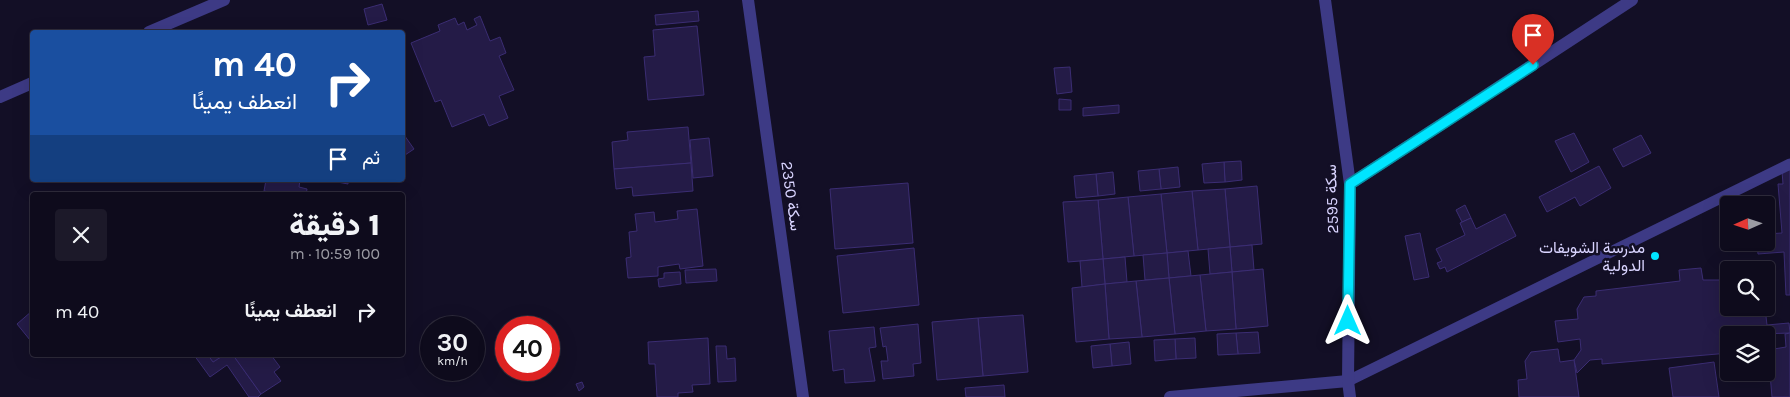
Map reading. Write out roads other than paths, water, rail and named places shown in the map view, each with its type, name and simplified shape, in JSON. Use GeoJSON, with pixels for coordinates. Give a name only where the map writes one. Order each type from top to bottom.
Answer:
{"type":"FeatureCollection","features":[{"type":"Feature","properties":{"kind":"street"},"geometry":{"type":"LineString","coordinates":[[154,30],[224,0]]}},
{"type":"Feature","properties":{"kind":"street","name":"سكة 2350"},"geometry":{"type":"LineString","coordinates":[[748,0],[803,397]]}},
{"type":"Feature","properties":{"kind":"street","name":"سكة 2595"},"geometry":{"type":"LineString","coordinates":[[1325,0],[1350,184],[1348,381],[1350,397]]}},
{"type":"Feature","properties":{"kind":"street"},"geometry":{"type":"LineString","coordinates":[[1350,184],[1632,0]]}},
{"type":"Feature","properties":{"kind":"street"},"geometry":{"type":"LineString","coordinates":[[0,97],[30,84]]}},
{"type":"Feature","properties":{"kind":"street"},"geometry":{"type":"LineString","coordinates":[[1170,397],[1348,381]]}},
{"type":"Feature","properties":{"kind":"lane"},"geometry":{"type":"LineString","coordinates":[[1348,381],[1790,164]]}},
{"type":"Feature","properties":{"kind":"place","name":"مدرسة الشويفات الدولية"},"geometry":{"type":"Point","coordinates":[1655,256]}}]}
